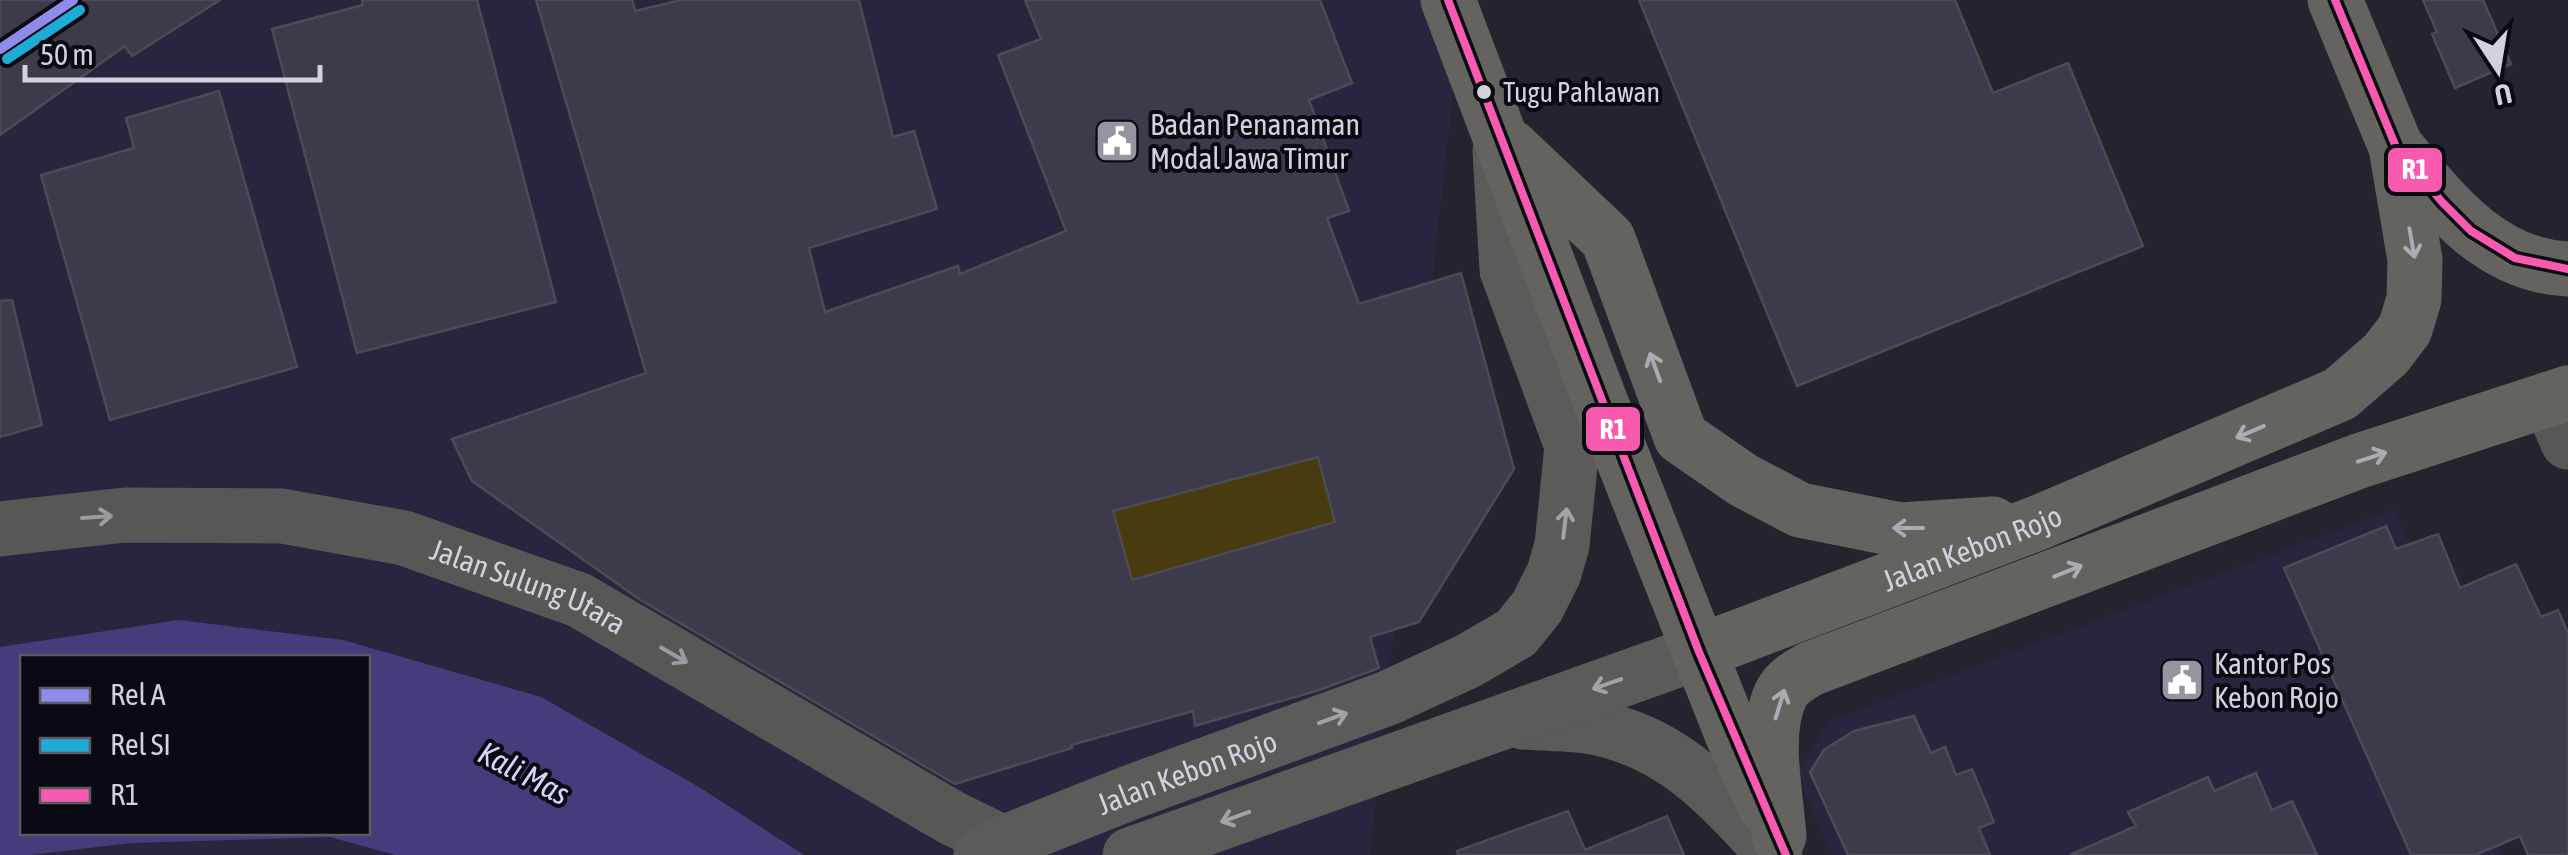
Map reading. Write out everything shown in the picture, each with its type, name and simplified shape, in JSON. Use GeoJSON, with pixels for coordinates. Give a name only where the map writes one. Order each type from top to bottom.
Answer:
{"type":"FeatureCollection","features":[{"type":"Feature","properties":{"kind":"main road"},"geometry":{"type":"LineString","coordinates":[[1448,0],[1780,849]]}},
{"type":"Feature","properties":{"kind":"main road"},"geometry":{"type":"LineString","coordinates":[[2336,0],[2396,147],[2442,202],[2471,231],[2516,258],[2568,269]]}},
{"type":"Feature","properties":{"kind":"main road"},"geometry":{"type":"LineString","coordinates":[[1499,135],[1608,239],[1681,436],[1742,480],[1800,510],[1900,530],[2040,522]]}},
{"type":"Feature","properties":{"kind":"main road","name":"Jalan Kebon Rojo"},"geometry":{"type":"LineString","coordinates":[[992,849],[1388,698],[1468,662],[1516,633],[1537,608],[1562,545],[1572,446],[1507,270],[1499,135]]}},
{"type":"Feature","properties":{"kind":"main road","name":"Jalan Kebon Rojo"},"geometry":{"type":"LineString","coordinates":[[1130,855],[1700,652],[2040,522],[2340,394],[2386,354],[2405,328],[2414,299],[2415,260],[2396,147]]}},
{"type":"Feature","properties":{"kind":"main road","name":"Jalan Kebon Rojo"},"geometry":{"type":"LineString","coordinates":[[1780,849],[1773,740],[1776,713],[1790,681],[1810,668],[2359,461],[2562,411]]}},
{"type":"Feature","properties":{"kind":"main road"},"geometry":{"type":"LineString","coordinates":[[1501,721],[1590,726],[1647,744],[1706,782],[1780,849]]}},
{"type":"Feature","properties":{"kind":"street","name":"Jalan Sulung Utara"},"geometry":{"type":"LineString","coordinates":[[0,529],[125,515],[282,516],[404,538],[579,600],[952,818],[992,849]]}},
{"type":"Feature","properties":{"kind":"shaded area"},"geometry":{"type":"Polygon","coordinates":[[[0,0],[1463,0],[1370,855],[0,855],[0,0]]]}},
{"type":"Feature","properties":{"kind":"shaded area"},"geometry":{"type":"Polygon","coordinates":[[[1318,457],[1335,522],[1132,580],[1113,511],[1318,457]]]}},
{"type":"Feature","properties":{"kind":"shaded area","name":"Kantor Pos Kebon Rojo"},"geometry":{"type":"Polygon","coordinates":[[[2394,509],[2443,623],[2409,640],[2504,855],[1832,855],[1796,774],[1829,721],[2394,509]]]}},
{"type":"Feature","properties":{"kind":"water","name":"Kali Mas"},"geometry":{"type":"Polygon","coordinates":[[[179,620],[343,640],[541,697],[699,787],[804,855],[395,855],[330,837],[131,843],[0,855],[0,647],[179,620]]]}},
{"type":"Feature","properties":{"kind":"building"},"geometry":{"type":"Polygon","coordinates":[[[0,0],[220,0],[132,56],[125,46],[0,135],[0,0]]]}},
{"type":"Feature","properties":{"kind":"building"},"geometry":{"type":"Polygon","coordinates":[[[362,0],[477,0],[556,302],[357,353],[272,29],[363,5],[362,0]]]}},
{"type":"Feature","properties":{"kind":"building"},"geometry":{"type":"Polygon","coordinates":[[[536,0],[632,0],[635,11],[681,0],[859,0],[893,137],[914,131],[937,209],[809,248],[825,312],[958,266],[960,274],[1066,231],[998,55],[1041,39],[1025,0],[1320,0],[1352,83],[1309,100],[1349,211],[1327,218],[1359,304],[1461,273],[1514,469],[1419,622],[1370,637],[1379,668],[1195,726],[1193,711],[1071,745],[1072,748],[955,784],[639,599],[472,481],[452,439],[646,373],[536,0]],[[1318,457],[1113,511],[1132,580],[1335,522],[1318,457]]]}},
{"type":"Feature","properties":{"kind":"building"},"geometry":{"type":"Polygon","coordinates":[[[1639,0],[1955,0],[1993,93],[2068,63],[2143,246],[1797,386],[1639,0]]]}},
{"type":"Feature","properties":{"kind":"building"},"geometry":{"type":"Polygon","coordinates":[[[2423,0],[2483,0],[2511,64],[2455,88],[2432,34],[2437,32],[2423,0]]]}},
{"type":"Feature","properties":{"kind":"building"},"geometry":{"type":"Polygon","coordinates":[[[219,91],[297,367],[110,420],[41,175],[134,148],[126,118],[219,91]]]}},
{"type":"Feature","properties":{"kind":"building"},"geometry":{"type":"Polygon","coordinates":[[[12,300],[42,425],[0,437],[0,301],[12,300]]]}},
{"type":"Feature","properties":{"kind":"building"},"geometry":{"type":"Polygon","coordinates":[[[2386,526],[2396,549],[2438,534],[2460,588],[2516,564],[2541,617],[2558,610],[2568,633],[2568,855],[2528,855],[2520,836],[2475,855],[2411,855],[2284,568],[2386,526]]]}},
{"type":"Feature","properties":{"kind":"building"},"geometry":{"type":"Polygon","coordinates":[[[1914,716],[1931,753],[1945,747],[1956,775],[1972,769],[1994,822],[1979,828],[1990,855],[1848,855],[1810,772],[1824,750],[1854,731],[1914,716]]]}},
{"type":"Feature","properties":{"kind":"building"},"geometry":{"type":"Polygon","coordinates":[[[2256,773],[2272,810],[2292,801],[2317,855],[2070,855],[2136,826],[2128,812],[2208,777],[2214,791],[2256,773]]]}},
{"type":"Feature","properties":{"kind":"building"},"geometry":{"type":"Polygon","coordinates":[[[1568,811],[1585,850],[1667,816],[1684,855],[1458,855],[1457,851],[1568,811]]]}},
{"type":"Feature","properties":{"kind":"rail line","name":"A"},"geometry":{"type":"LineString","coordinates":[[0,49],[73,0]]}},
{"type":"Feature","properties":{"kind":"rail line","name":"SI"},"geometry":{"type":"LineString","coordinates":[[7,59],[80,10]]}},
{"type":"Feature","properties":{"kind":"transit line","name":"R1"},"geometry":{"type":"LineString","coordinates":[[1448,0],[1699,652],[1786,855]]}},
{"type":"Feature","properties":{"kind":"transit line","name":"R1"},"geometry":{"type":"LineString","coordinates":[[2335,0],[2396,147],[2442,202],[2471,231],[2515,258],[2568,269]]}},
{"type":"Feature","properties":{"kind":"place","name":"Tugu Pahlawan"},"geometry":{"type":"Point","coordinates":[1484,92]}},
{"type":"Feature","properties":{"kind":"place","name":"Badan Penanaman Modal Jawa Timur"},"geometry":{"type":"Point","coordinates":[1117,141]}},
{"type":"Feature","properties":{"kind":"place","name":"Kantor Pos Kebon Rojo"},"geometry":{"type":"Point","coordinates":[2182,680]}}]}
